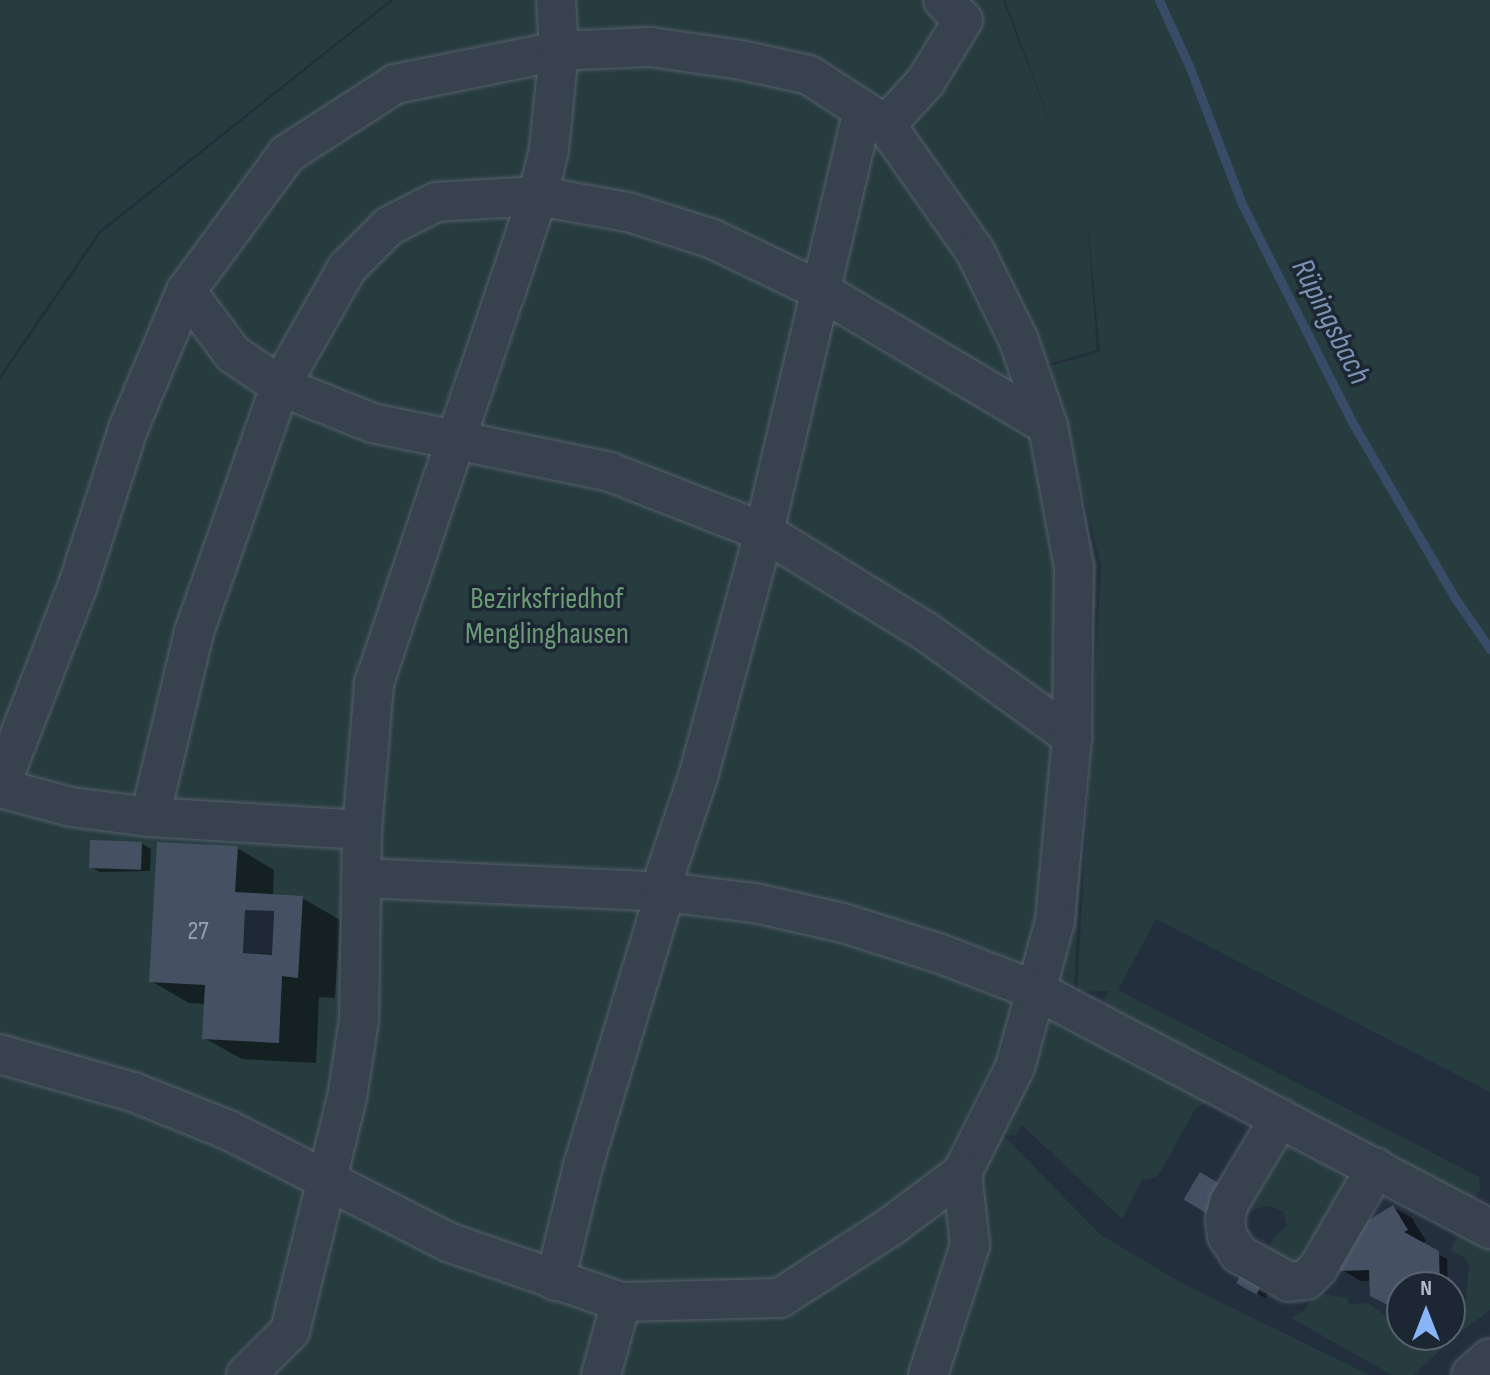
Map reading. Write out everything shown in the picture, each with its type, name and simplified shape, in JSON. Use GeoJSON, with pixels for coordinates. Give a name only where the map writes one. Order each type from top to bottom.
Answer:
{"type":"FeatureCollection","features":[{"type":"Feature","properties":{"kind":"street"},"geometry":{"type":"LineString","coordinates":[[246,1375],[290,1331],[347,1098],[359,1020],[362,830],[374,683],[538,196],[549,149],[559,51],[556,0]]}},
{"type":"Feature","properties":{"kind":"street"},"geometry":{"type":"LineString","coordinates":[[555,1281],[583,1166],[665,892],[666,872],[698,777],[764,532],[821,291],[875,118],[926,81],[963,20],[943,0]]}},
{"type":"Feature","properties":{"kind":"street"},"geometry":{"type":"LineString","coordinates":[[0,1054],[133,1092],[228,1130],[448,1242],[621,1302],[780,1298],[890,1227],[962,1173],[1015,1067],[1055,921],[1072,737],[1074,567],[1048,426],[1019,341],[975,251],[875,118],[809,75],[741,60],[650,47],[559,51],[395,84],[287,154],[186,291],[128,429],[78,585],[0,787],[71,807],[150,817],[362,830]]}},
{"type":"Feature","properties":{"kind":"street"},"geometry":{"type":"LineString","coordinates":[[150,817],[194,632],[280,386],[347,268],[389,226],[436,202],[538,196],[628,212],[713,239],[821,291],[1048,426]]}},
{"type":"Feature","properties":{"kind":"street"},"geometry":{"type":"LineString","coordinates":[[186,291],[233,354],[280,386],[372,423],[610,472],[764,532],[928,633],[1072,737]]}},
{"type":"Feature","properties":{"kind":"street"},"geometry":{"type":"LineString","coordinates":[[362,878],[665,892],[755,903],[843,923],[941,954],[1037,991],[1490,1229]]}},
{"type":"Feature","properties":{"kind":"street"},"geometry":{"type":"LineString","coordinates":[[1280,1118],[1229,1203],[1225,1219],[1227,1236],[1239,1254],[1289,1282],[1306,1280],[1318,1268],[1376,1168]]}},
{"type":"Feature","properties":{"kind":"street"},"geometry":{"type":"LineString","coordinates":[[928,1375],[970,1245],[962,1173]]}},
{"type":"Feature","properties":{"kind":"street"},"geometry":{"type":"LineString","coordinates":[[601,1375],[621,1302]]}},
{"type":"Feature","properties":{"kind":"street"},"geometry":{"type":"LineString","coordinates":[[1471,1375],[1490,1358]]}},
{"type":"Feature","properties":{"kind":"green space"},"geometry":{"type":"Polygon","coordinates":[[[0,0],[390,0],[99,231],[0,375],[0,0]]]}},
{"type":"Feature","properties":{"kind":"green space","name":"Bezirksfriedhof Menglinghausen"},"geometry":{"type":"Polygon","coordinates":[[[394,0],[1003,0],[1067,167],[1005,0],[1490,0],[1490,1092],[1156,919],[1118,990],[1479,1177],[1480,1191],[1475,1196],[1469,1198],[1106,1006],[1104,998],[1109,991],[1077,992],[1101,565],[1050,366],[1100,352],[1087,217],[1097,350],[1048,364],[1097,564],[1074,991],[1060,1028],[1094,1034],[1217,1098],[1196,1108],[1158,1176],[1142,1180],[1122,1219],[1022,1125],[1016,1136],[1002,1134],[1101,1235],[1180,1282],[1369,1375],[0,1375],[0,380],[101,233],[394,0]]]}},
{"type":"Feature","properties":{"kind":"green space"},"geometry":{"type":"Polygon","coordinates":[[[1282,1140],[1356,1172],[1301,1270],[1264,1255],[1275,1236],[1287,1226],[1283,1211],[1269,1206],[1255,1209],[1239,1221],[1282,1140]]]}},
{"type":"Feature","properties":{"kind":"green space"},"geometry":{"type":"Polygon","coordinates":[[[1461,1230],[1490,1245],[1490,1310],[1466,1328],[1469,1265],[1464,1257],[1450,1250],[1461,1230]]]}},
{"type":"Feature","properties":{"kind":"green space"},"geometry":{"type":"Polygon","coordinates":[[[1316,1292],[1347,1298],[1349,1304],[1368,1303],[1386,1316],[1386,1351],[1439,1351],[1414,1375],[1392,1375],[1291,1318],[1304,1311],[1316,1292]]]}},
{"type":"Feature","properties":{"kind":"water"},"geometry":{"type":"Polygon","coordinates":[[[245,910],[274,911],[272,954],[243,953],[245,910]]]}},
{"type":"Feature","properties":{"kind":"building"},"geometry":{"type":"Polygon","coordinates":[[[90,840],[142,842],[141,870],[89,868],[90,840]]]}},
{"type":"Feature","properties":{"kind":"building"},"geometry":{"type":"Polygon","coordinates":[[[157,842],[238,846],[235,892],[303,896],[298,978],[282,976],[279,1043],[202,1039],[205,985],[149,982],[157,842]],[[245,910],[243,953],[272,955],[274,911],[245,910]]]}},
{"type":"Feature","properties":{"kind":"building"},"geometry":{"type":"Polygon","coordinates":[[[1200,1172],[1227,1188],[1210,1215],[1184,1199],[1200,1172]]]}},
{"type":"Feature","properties":{"kind":"building"},"geometry":{"type":"Polygon","coordinates":[[[1393,1205],[1408,1230],[1404,1232],[1439,1251],[1440,1271],[1386,1271],[1386,1304],[1370,1296],[1369,1270],[1340,1271],[1340,1242],[1343,1236],[1393,1205]]]}},
{"type":"Feature","properties":{"kind":"building"},"geometry":{"type":"Polygon","coordinates":[[[1243,1271],[1263,1282],[1256,1294],[1236,1283],[1243,1271]]]}},
{"type":"Feature","properties":{"kind":"waterway","name":"Rüpingsbach"},"geometry":{"type":"LineString","coordinates":[[1159,0],[1190,68],[1242,204],[1352,422],[1455,598],[1490,649]]}}]}
